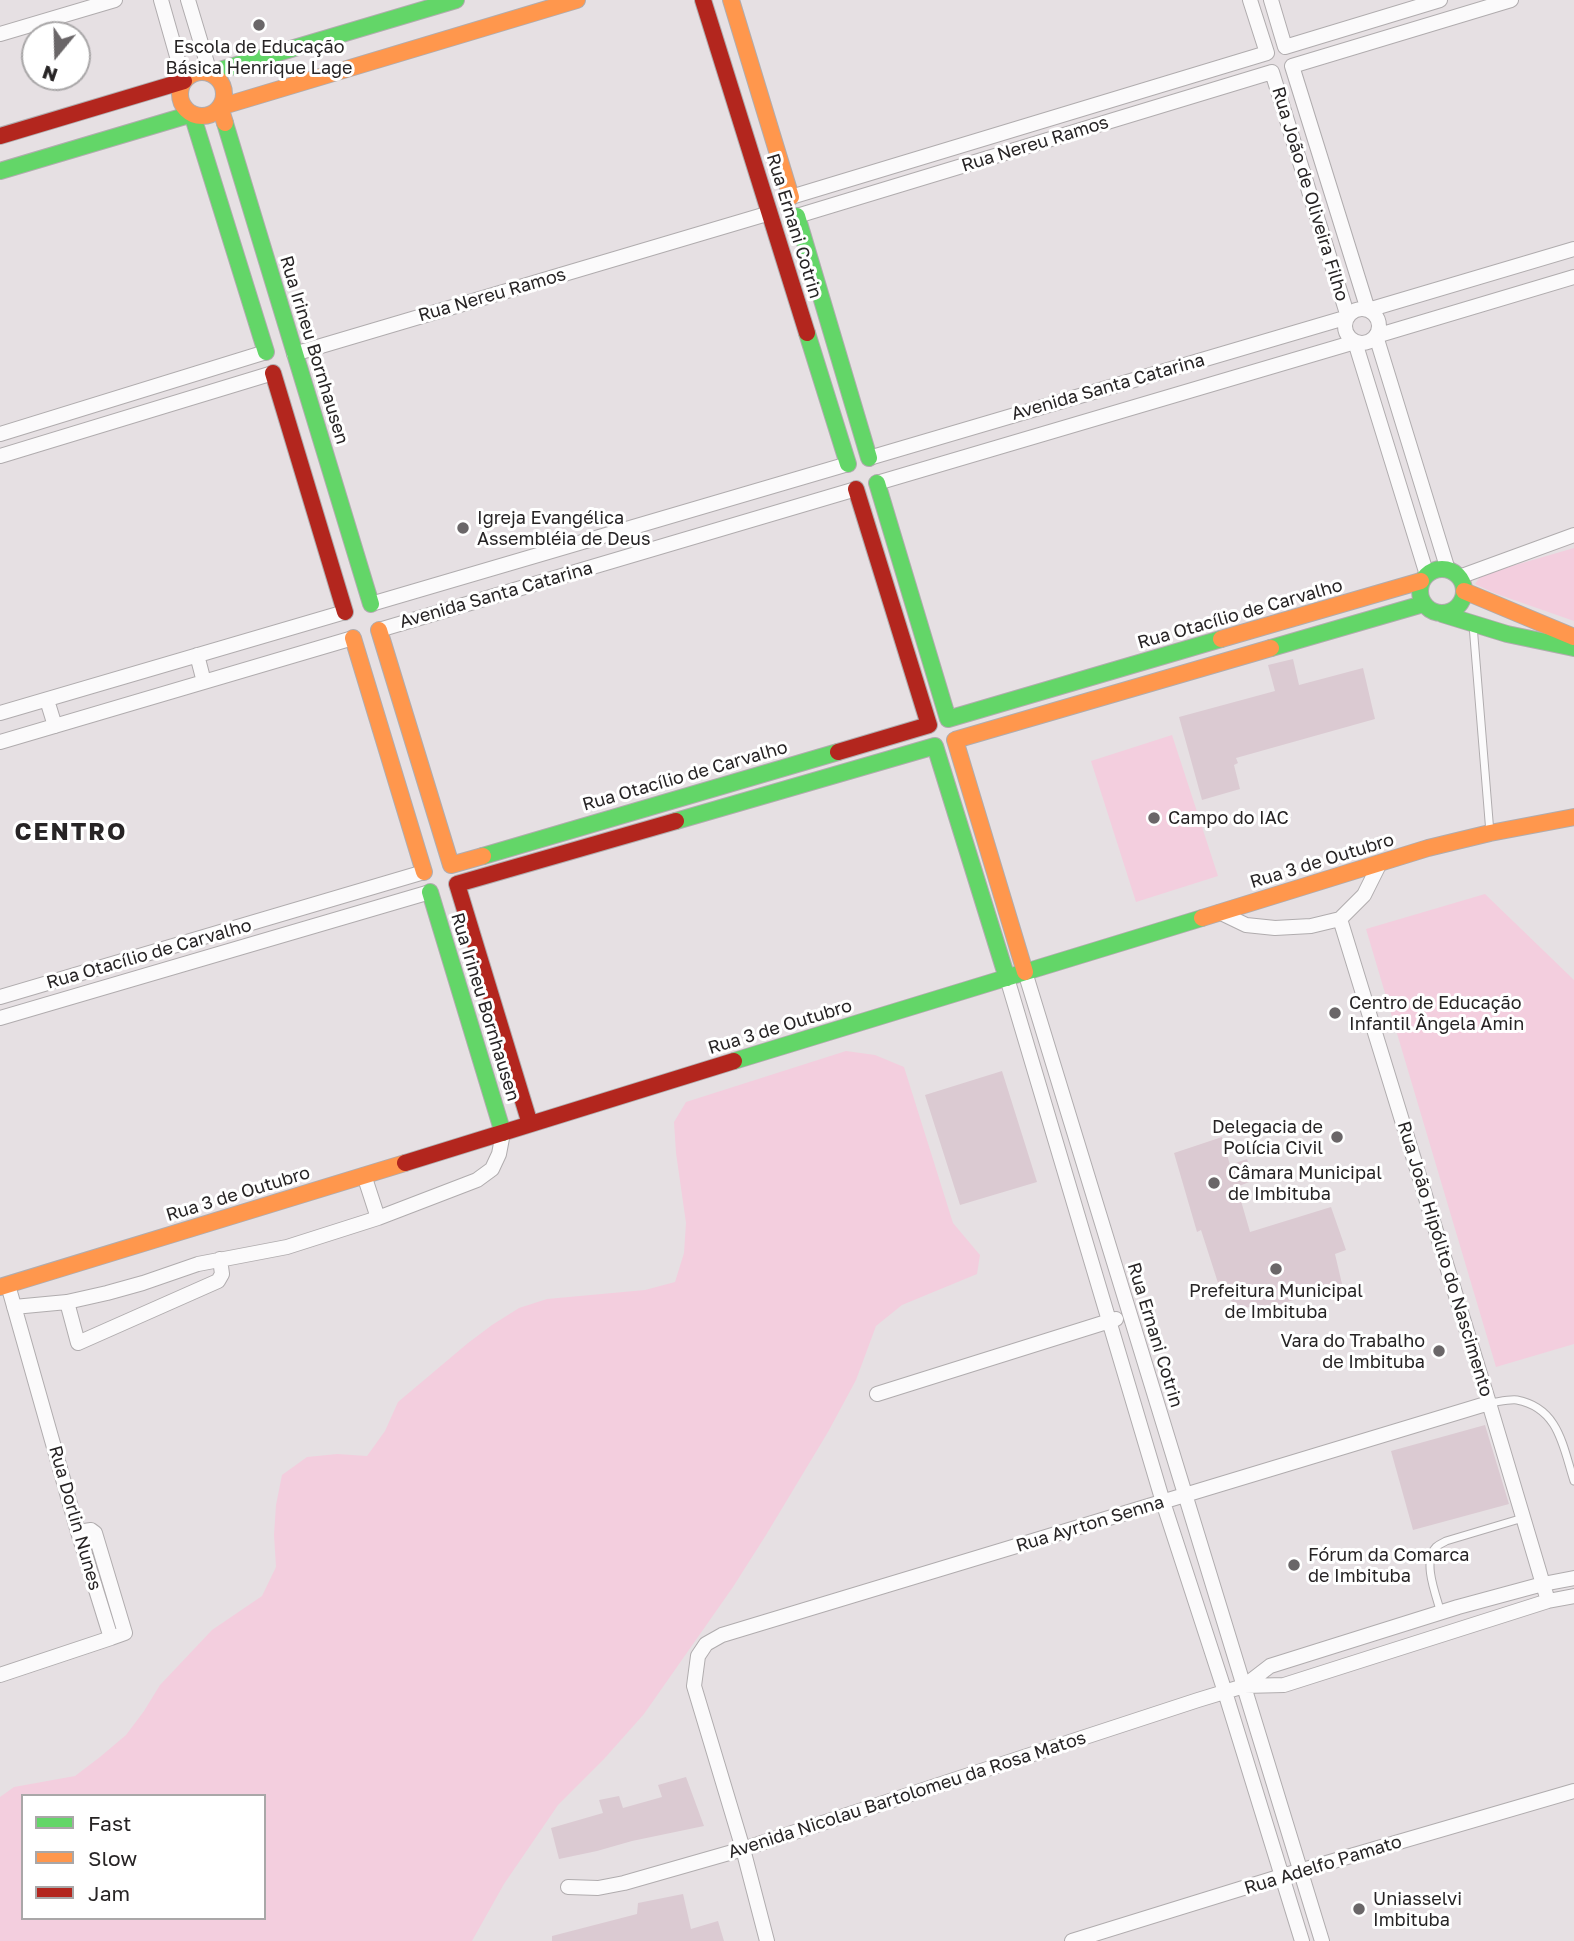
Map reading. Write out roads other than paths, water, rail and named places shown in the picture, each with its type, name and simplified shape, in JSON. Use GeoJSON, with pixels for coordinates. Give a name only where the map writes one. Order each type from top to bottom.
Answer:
{"type":"FeatureCollection","features":[{"type":"Feature","properties":{"kind":"street"},"geometry":{"type":"LineString","coordinates":[[1,31],[115,0]]}},
{"type":"Feature","properties":{"kind":"street"},"geometry":{"type":"LineString","coordinates":[[161,0],[184,81],[180,99],[192,114],[198,116],[211,114],[220,107],[577,0]]}},
{"type":"Feature","properties":{"kind":"street"},"geometry":{"type":"LineString","coordinates":[[188,0],[210,73],[220,81],[223,88],[220,107]]}},
{"type":"Feature","properties":{"kind":"street"},"geometry":{"type":"LineString","coordinates":[[0,136],[184,81],[195,73],[210,73],[456,0]]}},
{"type":"Feature","properties":{"kind":"street","name":"Rua Ernani Cotrin"},"geometry":{"type":"LineString","coordinates":[[703,0],[848,464]]}},
{"type":"Feature","properties":{"kind":"street","name":"Rua Ernani Cotrin"},"geometry":{"type":"LineString","coordinates":[[731,0],[791,197]]}},
{"type":"Feature","properties":{"kind":"street"},"geometry":{"type":"LineString","coordinates":[[1250,0],[1267,53],[1266,66],[1272,72],[1281,73],[1292,66],[1511,0]]}},
{"type":"Feature","properties":{"kind":"street"},"geometry":{"type":"LineString","coordinates":[[1271,0],[1285,47],[1292,53],[1292,66]]}},
{"type":"Feature","properties":{"kind":"street"},"geometry":{"type":"LineString","coordinates":[[1267,53],[1277,46],[1285,47],[1440,0]]}},
{"type":"Feature","properties":{"kind":"street"},"geometry":{"type":"LineString","coordinates":[[1407,10],[1412,30]]}},
{"type":"Feature","properties":{"kind":"street"},"geometry":{"type":"LineString","coordinates":[[718,47],[744,40]]}},
{"type":"Feature","properties":{"kind":"street","name":"Rua Nereu Ramos"},"geometry":{"type":"LineString","coordinates":[[791,197],[1267,53]]}},
{"type":"Feature","properties":{"kind":"street","name":"Rua João de Oliveira Filho"},"geometry":{"type":"LineString","coordinates":[[1292,66],[1368,310]]}},
{"type":"Feature","properties":{"kind":"street","name":"Rua Nereu Ramos"},"geometry":{"type":"LineString","coordinates":[[797,216],[1272,72]]}},
{"type":"Feature","properties":{"kind":"street","name":"Rua João de Oliveira Filho"},"geometry":{"type":"LineString","coordinates":[[1272,72],[1348,317]]}},
{"type":"Feature","properties":{"kind":"street"},"geometry":{"type":"LineString","coordinates":[[1089,106],[1096,126]]}},
{"type":"Feature","properties":{"kind":"street","name":"Rua Irineu Bornhausen"},"geometry":{"type":"LineString","coordinates":[[220,107],[371,604]]}},
{"type":"Feature","properties":{"kind":"street"},"geometry":{"type":"LineString","coordinates":[[0,171],[192,114]]}},
{"type":"Feature","properties":{"kind":"street"},"geometry":{"type":"LineString","coordinates":[[192,114],[266,352],[265,362],[272,373],[345,612],[343,623],[353,638],[424,872],[423,884],[435,895],[450,893],[457,884],[935,746],[944,748],[955,740],[1423,604]]}},
{"type":"Feature","properties":{"kind":"street"},"geometry":{"type":"LineString","coordinates":[[744,130],[768,122]]}},
{"type":"Feature","properties":{"kind":"street"},"geometry":{"type":"LineString","coordinates":[[909,160],[916,180]]}},
{"type":"Feature","properties":{"kind":"street"},"geometry":{"type":"LineString","coordinates":[[1308,190],[1328,183]]}},
{"type":"Feature","properties":{"kind":"street"},"geometry":{"type":"LineString","coordinates":[[781,195],[791,197],[797,203],[797,216],[791,222],[782,223],[775,220],[769,208],[773,200],[781,195]]}},
{"type":"Feature","properties":{"kind":"street","name":"Rua Nereu Ramos"},"geometry":{"type":"LineString","coordinates":[[294,354],[770,213]]}},
{"type":"Feature","properties":{"kind":"street","name":"Rua Ernani Cotrin"},"geometry":{"type":"LineString","coordinates":[[797,216],[869,458]]}},
{"type":"Feature","properties":{"kind":"street"},"geometry":{"type":"LineString","coordinates":[[1574,249],[1368,310],[1356,310],[1348,317],[1345,326],[1348,336],[1355,342],[1396,475],[1424,578],[1420,596],[1423,604],[1428,609],[1472,624],[1574,648]]}},
{"type":"Feature","properties":{"kind":"street"},"geometry":{"type":"LineString","coordinates":[[1541,259],[1550,284]]}},
{"type":"Feature","properties":{"kind":"street"},"geometry":{"type":"LineString","coordinates":[[1355,342],[1366,343],[1376,336],[1574,277]]}},
{"type":"Feature","properties":{"kind":"street"},"geometry":{"type":"LineString","coordinates":[[799,309],[823,302]]}},
{"type":"Feature","properties":{"kind":"street"},"geometry":{"type":"LineString","coordinates":[[1368,310],[1378,321],[1376,336],[1417,468],[1463,600],[1451,612],[1442,614]]}},
{"type":"Feature","properties":{"kind":"street","name":"Avenida Santa Catarina"},"geometry":{"type":"LineString","coordinates":[[869,458],[1348,317]]}},
{"type":"Feature","properties":{"kind":"street","name":"Avenida Santa Catarina"},"geometry":{"type":"LineString","coordinates":[[877,483],[1355,342]]}},
{"type":"Feature","properties":{"kind":"street"},"geometry":{"type":"LineString","coordinates":[[0,434],[266,352],[278,344],[288,346],[294,354],[295,363],[290,371],[282,375],[272,373],[0,456]]}},
{"type":"Feature","properties":{"kind":"street"},"geometry":{"type":"LineString","coordinates":[[821,379],[844,372]]}},
{"type":"Feature","properties":{"kind":"street"},"geometry":{"type":"LineString","coordinates":[[110,401],[116,421]]}},
{"type":"Feature","properties":{"kind":"street"},"geometry":{"type":"LineString","coordinates":[[297,453],[323,444]]}},
{"type":"Feature","properties":{"kind":"street"},"geometry":{"type":"LineString","coordinates":[[856,489],[870,489],[877,483],[879,468],[874,460],[855,458],[848,464],[845,475],[847,481],[856,489],[929,725],[927,734],[935,746],[1007,978],[1163,1502],[1303,1941]]}},
{"type":"Feature","properties":{"kind":"street","name":"Avenida Santa Catarina"},"geometry":{"type":"LineString","coordinates":[[371,604],[848,464]]}},
{"type":"Feature","properties":{"kind":"street"},"geometry":{"type":"LineString","coordinates":[[1396,475],[1417,468]]}},
{"type":"Feature","properties":{"kind":"street"},"geometry":{"type":"LineString","coordinates":[[877,483],[948,719],[955,726],[955,740]]}},
{"type":"Feature","properties":{"kind":"street","name":"Avenida Santa Catarina"},"geometry":{"type":"LineString","coordinates":[[379,630],[856,489]]}},
{"type":"Feature","properties":{"kind":"street"},"geometry":{"type":"LineString","coordinates":[[1457,579],[1574,535]]}},
{"type":"Feature","properties":{"kind":"street"},"geometry":{"type":"LineString","coordinates":[[878,562],[899,555]]}},
{"type":"Feature","properties":{"kind":"street"},"geometry":{"type":"LineString","coordinates":[[1424,578],[1437,569],[1574,637]]}},
{"type":"Feature","properties":{"kind":"street","name":"Rua Otacílio de Carvalho"},"geometry":{"type":"LineString","coordinates":[[948,719],[1424,578]]}},
{"type":"Feature","properties":{"kind":"street"},"geometry":{"type":"LineString","coordinates":[[0,713],[345,612],[360,602],[371,604],[379,613],[379,630],[365,640],[353,638],[0,742]]}},
{"type":"Feature","properties":{"kind":"street"},"geometry":{"type":"LineString","coordinates":[[1303,616],[1309,637]]}},
{"type":"Feature","properties":{"kind":"street"},"geometry":{"type":"LineString","coordinates":[[379,630],[451,865],[457,874],[457,884]]}},
{"type":"Feature","properties":{"kind":"street"},"geometry":{"type":"LineString","coordinates":[[901,636],[922,630]]}},
{"type":"Feature","properties":{"kind":"street"},"geometry":{"type":"LineString","coordinates":[[1203,645],[1209,666]]}},
{"type":"Feature","properties":{"kind":"street"},"geometry":{"type":"LineString","coordinates":[[197,655],[204,682]]}},
{"type":"Feature","properties":{"kind":"street"},"geometry":{"type":"LineString","coordinates":[[1081,681],[1087,701]]}},
{"type":"Feature","properties":{"kind":"street"},"geometry":{"type":"LineString","coordinates":[[47,700],[55,726]]}},
{"type":"Feature","properties":{"kind":"street"},"geometry":{"type":"LineString","coordinates":[[929,725],[935,719],[948,719]]}},
{"type":"Feature","properties":{"kind":"street","name":"Rua Otacílio de Carvalho"},"geometry":{"type":"LineString","coordinates":[[451,865],[929,725]]}},
{"type":"Feature","properties":{"kind":"street","name":"Rua Ernani Cotrin"},"geometry":{"type":"LineString","coordinates":[[955,740],[1322,1941]]}},
{"type":"Feature","properties":{"kind":"street"},"geometry":{"type":"LineString","coordinates":[[772,771],[778,791]]}},
{"type":"Feature","properties":{"kind":"street"},"geometry":{"type":"LineString","coordinates":[[397,783],[423,775]]}},
{"type":"Feature","properties":{"kind":"street"},"geometry":{"type":"LineString","coordinates":[[614,817],[620,837]]}},
{"type":"Feature","properties":{"kind":"street","name":"Rua 3 de Outubro"},"geometry":{"type":"LineString","coordinates":[[4,1286],[1380,863],[1490,832],[1574,817]]}},
{"type":"Feature","properties":{"kind":"street"},"geometry":{"type":"LineString","coordinates":[[965,842],[984,835]]}},
{"type":"Feature","properties":{"kind":"street"},"geometry":{"type":"LineString","coordinates":[[424,872],[435,862],[451,865]]}},
{"type":"Feature","properties":{"kind":"street"},"geometry":{"type":"LineString","coordinates":[[1219,912],[1246,925],[1275,928],[1311,926],[1340,919],[1364,895],[1380,863]]}},
{"type":"Feature","properties":{"kind":"street","name":"Rua Otacílio de Carvalho"},"geometry":{"type":"LineString","coordinates":[[0,997],[424,872]]}},
{"type":"Feature","properties":{"kind":"street","name":"Rua Irineu Bornhausen"},"geometry":{"type":"LineString","coordinates":[[457,884],[530,1124]]}},
{"type":"Feature","properties":{"kind":"street","name":"Rua Irineu Bornhausen"},"geometry":{"type":"LineString","coordinates":[[430,892],[503,1133]]}},
{"type":"Feature","properties":{"kind":"street","name":"Rua Otacílio de Carvalho"},"geometry":{"type":"LineString","coordinates":[[0,1018],[430,892]]}},
{"type":"Feature","properties":{"kind":"street"},"geometry":{"type":"LineString","coordinates":[[348,895],[353,915]]}},
{"type":"Feature","properties":{"kind":"street","name":"Rua João Hipólito do Nascimento"},"geometry":{"type":"LineString","coordinates":[[1340,919],[1548,1601]]}},
{"type":"Feature","properties":{"kind":"street"},"geometry":{"type":"LineString","coordinates":[[195,940],[201,959]]}},
{"type":"Feature","properties":{"kind":"street"},"geometry":{"type":"LineString","coordinates":[[142,955],[148,975]]}},
{"type":"Feature","properties":{"kind":"street"},"geometry":{"type":"LineString","coordinates":[[467,1016],[494,1007]]}},
{"type":"Feature","properties":{"kind":"street"},"geometry":{"type":"LineString","coordinates":[[14,1307],[67,1302],[143,1283],[182,1268],[287,1247],[379,1218],[477,1180],[492,1169],[499,1154],[503,1133]]}},
{"type":"Feature","properties":{"kind":"street"},"geometry":{"type":"LineString","coordinates":[[363,1175],[379,1218]]}},
{"type":"Feature","properties":{"kind":"street"},"geometry":{"type":"LineString","coordinates":[[1070,1192],[1089,1185]]}},
{"type":"Feature","properties":{"kind":"street"},"geometry":{"type":"LineString","coordinates":[[67,1302],[78,1343],[218,1281],[222,1273],[220,1259]]}},
{"type":"Feature","properties":{"kind":"street","name":"Rua Dorlin Nunes"},"geometry":{"type":"LineString","coordinates":[[0,1675],[111,1638],[14,1307],[4,1286]]}},
{"type":"Feature","properties":{"kind":"street"},"geometry":{"type":"LineString","coordinates":[[877,1394],[1129,1316]]}},
{"type":"Feature","properties":{"kind":"street","name":"Rua Ayrton Senna"},"geometry":{"type":"LineString","coordinates":[[743,1849],[694,1686],[698,1656],[706,1644],[722,1635],[1489,1403]]}},
{"type":"Feature","properties":{"kind":"street","name":"Avenida Nicolau Bartolomeu da Rosa Matos"},"geometry":{"type":"LineString","coordinates":[[1244,1686],[1270,1666],[1441,1613],[1574,1578]]}},
{"type":"Feature","properties":{"kind":"street","name":"Avenida Nicolau Bartolomeu da Rosa Matos"},"geometry":{"type":"LineString","coordinates":[[568,1886],[598,1888],[624,1883],[743,1849],[1244,1686],[1283,1685],[1548,1601],[1574,1597]]}},
{"type":"Feature","properties":{"kind":"street","name":"Rua Adelfo Pamato"},"geometry":{"type":"LineString","coordinates":[[1072,1941],[1282,1876],[1574,1791]]}},
{"type":"Feature","properties":{"kind":"street"},"geometry":{"type":"LineString","coordinates":[[743,1849],[767,1941]]}},
{"type":"Feature","properties":{"kind":"lane"},"geometry":{"type":"LineString","coordinates":[[1472,624],[1490,832]]}},
{"type":"Feature","properties":{"kind":"lane"},"geometry":{"type":"LineString","coordinates":[[1489,1403],[1516,1400],[1540,1408],[1557,1426],[1574,1481]]}},
{"type":"Feature","properties":{"kind":"lane"},"geometry":{"type":"LineString","coordinates":[[1441,1613],[1429,1563],[1436,1547],[1446,1541],[1523,1517]]}},
{"type":"Feature","properties":{"kind":"place","name":"Escola de Educação Básica Henrique Lage"},"geometry":{"type":"Point","coordinates":[259,25]}},
{"type":"Feature","properties":{"kind":"place","name":"Igreja Evangélica Assembléia de Deus"},"geometry":{"type":"Point","coordinates":[463,528]}},
{"type":"Feature","properties":{"kind":"place","name":"Campo do IAC"},"geometry":{"type":"Point","coordinates":[1154,818]}},
{"type":"Feature","properties":{"kind":"place","name":"Centro de Educação Infantil Ângela Amin"},"geometry":{"type":"Point","coordinates":[1335,1013]}},
{"type":"Feature","properties":{"kind":"place","name":"Delegacia de Polícia Civil"},"geometry":{"type":"Point","coordinates":[1337,1137]}},
{"type":"Feature","properties":{"kind":"place","name":"Câmara Municipal de Imbituba"},"geometry":{"type":"Point","coordinates":[1214,1183]}},
{"type":"Feature","properties":{"kind":"place","name":"Prefeitura Municipal de Imbituba"},"geometry":{"type":"Point","coordinates":[1276,1269]}},
{"type":"Feature","properties":{"kind":"place","name":"Vara do Trabalho de Imbituba"},"geometry":{"type":"Point","coordinates":[1439,1351]}},
{"type":"Feature","properties":{"kind":"place","name":"Fórum da Comarca de Imbituba"},"geometry":{"type":"Point","coordinates":[1294,1565]}},
{"type":"Feature","properties":{"kind":"place","name":"Uniasselvi Imbituba"},"geometry":{"type":"Point","coordinates":[1359,1909]}},
{"type":"Feature","properties":{"kind":"district","name":"CENTRO"},"geometry":{"type":"Point","coordinates":[71,832]}}]}
